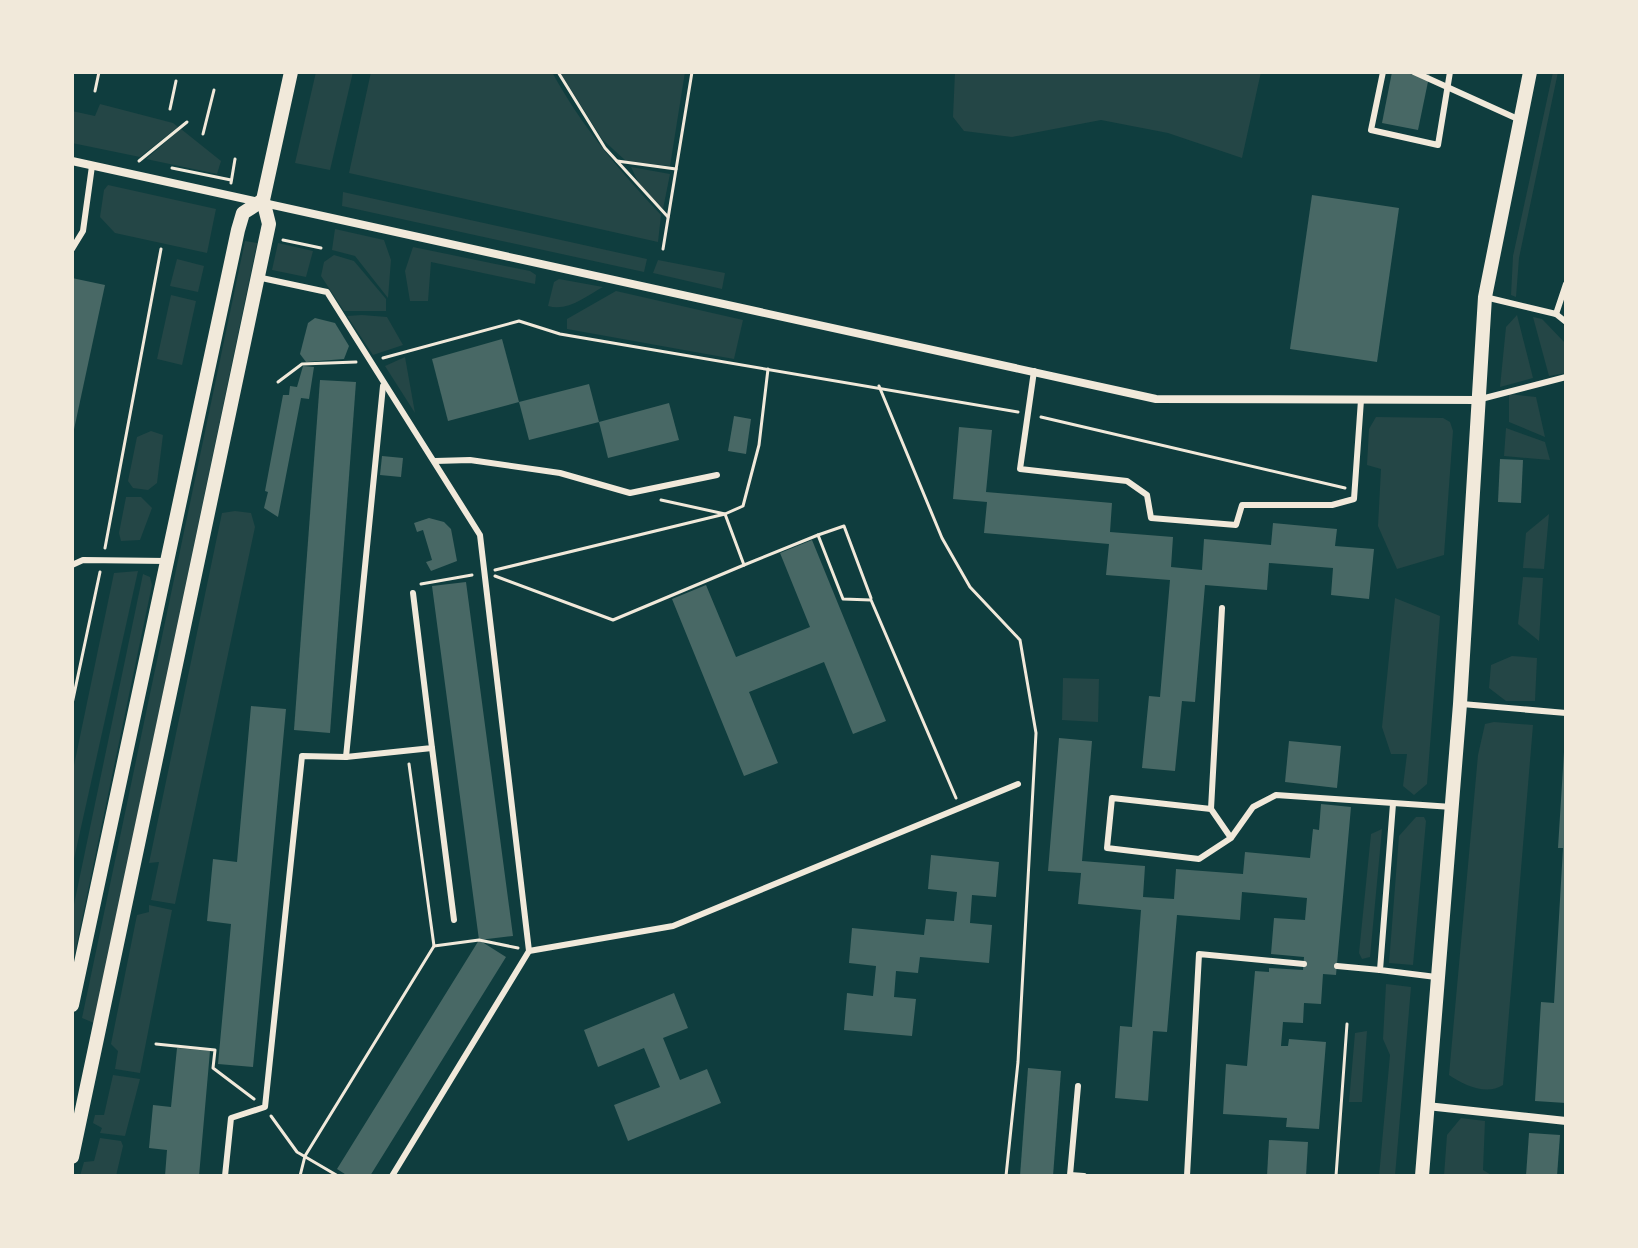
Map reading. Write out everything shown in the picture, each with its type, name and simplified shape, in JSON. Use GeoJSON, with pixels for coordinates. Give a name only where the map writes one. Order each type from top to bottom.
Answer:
{"type":"FeatureCollection","features":[{"type":"Feature","properties":{"kind":"street"},"geometry":{"type":"LineString","coordinates":[[72,1157],[269,224],[263,200],[291,72]]}},
{"type":"Feature","properties":{"kind":"street"},"geometry":{"type":"LineString","coordinates":[[1422,1176],[1460,704],[1485,297],[1530,72]]}},
{"type":"Feature","properties":{"kind":"street"},"geometry":{"type":"LineString","coordinates":[[72,161],[263,200],[1156,399],[1478,400]]}},
{"type":"Feature","properties":{"kind":"street"},"geometry":{"type":"LineString","coordinates":[[72,1005],[238,230],[243,213],[263,200]]}},
{"type":"Feature","properties":{"kind":"street"},"geometry":{"type":"LineString","coordinates":[[1427,1106],[1566,1121]]}},
{"type":"Feature","properties":{"kind":"lane"},"geometry":{"type":"LineString","coordinates":[[1383,72],[1371,130],[1438,145],[1450,72]]}},
{"type":"Feature","properties":{"kind":"lane"},"geometry":{"type":"LineString","coordinates":[[1414,72],[1520,120]]}},
{"type":"Feature","properties":{"kind":"lane"},"geometry":{"type":"LineString","coordinates":[[72,249],[83,231],[92,166]]}},
{"type":"Feature","properties":{"kind":"lane"},"geometry":{"type":"LineString","coordinates":[[257,277],[327,292],[383,386],[435,461],[480,535],[529,951],[392,1176]]}},
{"type":"Feature","properties":{"kind":"lane"},"geometry":{"type":"LineString","coordinates":[[1556,314],[1566,284]]}},
{"type":"Feature","properties":{"kind":"lane"},"geometry":{"type":"LineString","coordinates":[[1485,297],[1556,314],[1566,322]]}},
{"type":"Feature","properties":{"kind":"lane"},"geometry":{"type":"LineString","coordinates":[[1034,371],[1020,469],[1127,481],[1147,495],[1151,518],[1236,525],[1242,505],[1332,505],[1354,499],[1361,400]]}},
{"type":"Feature","properties":{"kind":"lane"},"geometry":{"type":"LineString","coordinates":[[1478,400],[1566,377]]}},
{"type":"Feature","properties":{"kind":"lane"},"geometry":{"type":"LineString","coordinates":[[346,757],[383,386]]}},
{"type":"Feature","properties":{"kind":"lane"},"geometry":{"type":"LineString","coordinates":[[435,461],[470,460],[560,473],[630,493],[717,475]]}},
{"type":"Feature","properties":{"kind":"lane"},"geometry":{"type":"LineString","coordinates":[[72,565],[83,560],[168,561]]}},
{"type":"Feature","properties":{"kind":"lane"},"geometry":{"type":"LineString","coordinates":[[413,593],[454,920]]}},
{"type":"Feature","properties":{"kind":"lane"},"geometry":{"type":"LineString","coordinates":[[1222,608],[1211,809],[1231,838]]}},
{"type":"Feature","properties":{"kind":"lane"},"geometry":{"type":"LineString","coordinates":[[1460,704],[1566,713]]}},
{"type":"Feature","properties":{"kind":"lane"},"geometry":{"type":"LineString","coordinates":[[225,1176],[231,1118],[265,1107],[302,756],[346,757],[432,748]]}},
{"type":"Feature","properties":{"kind":"lane"},"geometry":{"type":"LineString","coordinates":[[529,951],[673,926],[1018,784]]}},
{"type":"Feature","properties":{"kind":"lane"},"geometry":{"type":"LineString","coordinates":[[1211,809],[1112,798],[1107,848],[1199,859],[1231,838],[1253,807],[1276,795],[1452,807]]}},
{"type":"Feature","properties":{"kind":"lane"},"geometry":{"type":"LineString","coordinates":[[1380,970],[1393,804]]}},
{"type":"Feature","properties":{"kind":"lane"},"geometry":{"type":"LineString","coordinates":[[1187,1176],[1199,954],[1304,964]]}},
{"type":"Feature","properties":{"kind":"lane"},"geometry":{"type":"LineString","coordinates":[[1337,966],[1436,977]]}},
{"type":"Feature","properties":{"kind":"lane"},"geometry":{"type":"LineString","coordinates":[[1078,1086],[1070,1175],[1084,1176]]}},
{"type":"Feature","properties":{"kind":"path"},"geometry":{"type":"LineString","coordinates":[[95,91],[99,72]]}},
{"type":"Feature","properties":{"kind":"path"},"geometry":{"type":"LineString","coordinates":[[558,72],[564,86],[617,161],[668,217]]}},
{"type":"Feature","properties":{"kind":"path"},"geometry":{"type":"LineString","coordinates":[[663,249],[692,72]]}},
{"type":"Feature","properties":{"kind":"path"},"geometry":{"type":"LineString","coordinates":[[170,109],[176,81]]}},
{"type":"Feature","properties":{"kind":"path"},"geometry":{"type":"LineString","coordinates":[[203,134],[214,90]]}},
{"type":"Feature","properties":{"kind":"path"},"geometry":{"type":"LineString","coordinates":[[139,161],[187,122]]}},
{"type":"Feature","properties":{"kind":"path"},"geometry":{"type":"LineString","coordinates":[[617,161],[676,169]]}},
{"type":"Feature","properties":{"kind":"path"},"geometry":{"type":"LineString","coordinates":[[72,704],[103,560],[161,249]]}},
{"type":"Feature","properties":{"kind":"path"},"geometry":{"type":"LineString","coordinates":[[278,382],[302,364],[370,363],[409,349],[519,321],[560,334],[878,386],[1027,414],[1341,488],[1355,487]]}},
{"type":"Feature","properties":{"kind":"path"},"geometry":{"type":"LineString","coordinates":[[413,593],[422,582],[484,573],[725,514],[743,506],[759,445],[768,369]]}},
{"type":"Feature","properties":{"kind":"path"},"geometry":{"type":"LineString","coordinates":[[878,386],[949,550],[970,587],[1020,640],[1036,733],[1018,1062],[1006,1176]]}},
{"type":"Feature","properties":{"kind":"path"},"geometry":{"type":"LineString","coordinates":[[657,499],[725,514]]}},
{"type":"Feature","properties":{"kind":"path"},"geometry":{"type":"LineString","coordinates":[[725,514],[744,565]]}},
{"type":"Feature","properties":{"kind":"path"},"geometry":{"type":"LineString","coordinates":[[484,573],[534,588],[613,620],[844,526],[871,600],[961,808]]}},
{"type":"Feature","properties":{"kind":"path"},"geometry":{"type":"LineString","coordinates":[[818,535],[843,599],[871,600]]}},
{"type":"Feature","properties":{"kind":"path"},"geometry":{"type":"LineString","coordinates":[[300,1176],[305,1156],[434,946],[408,751]]}},
{"type":"Feature","properties":{"kind":"path"},"geometry":{"type":"LineString","coordinates":[[434,946],[479,940],[529,951]]}},
{"type":"Feature","properties":{"kind":"path"},"geometry":{"type":"LineString","coordinates":[[1336,1176],[1347,1024]]}},
{"type":"Feature","properties":{"kind":"shaded area"},"geometry":{"type":"Polygon","coordinates":[[[316,72],[353,72],[330,170],[295,163],[316,72]]]}},
{"type":"Feature","properties":{"kind":"shaded area"},"geometry":{"type":"Polygon","coordinates":[[[371,72],[552,72],[602,147],[661,215],[658,242],[349,173],[371,72]]]}},
{"type":"Feature","properties":{"kind":"shaded area"},"geometry":{"type":"Polygon","coordinates":[[[560,72],[685,72],[670,166],[626,161],[602,139],[560,72]]]}},
{"type":"Feature","properties":{"kind":"shaded area"},"geometry":{"type":"Polygon","coordinates":[[[955,72],[1261,72],[1242,158],[1168,133],[1101,120],[1012,137],[964,131],[953,117],[955,72]]]}},
{"type":"Feature","properties":{"kind":"shaded area"},"geometry":{"type":"Polygon","coordinates":[[[1553,72],[1558,72],[1519,258],[1516,297],[1511,295],[1513,256],[1553,72]]]}},
{"type":"Feature","properties":{"kind":"shaded area"},"geometry":{"type":"Polygon","coordinates":[[[100,104],[173,123],[178,127],[140,157],[72,143],[72,111],[95,116],[100,104]]]}},
{"type":"Feature","properties":{"kind":"shaded area"},"geometry":{"type":"Polygon","coordinates":[[[181,129],[221,161],[217,174],[146,159],[181,129]]]}},
{"type":"Feature","properties":{"kind":"shaded area"},"geometry":{"type":"Polygon","coordinates":[[[631,167],[670,174],[663,209],[639,184],[631,167]]]}},
{"type":"Feature","properties":{"kind":"shaded area"},"geometry":{"type":"Polygon","coordinates":[[[108,185],[216,209],[207,253],[115,233],[100,217],[104,190],[108,185]]]}},
{"type":"Feature","properties":{"kind":"shaded area"},"geometry":{"type":"Polygon","coordinates":[[[343,192],[647,259],[644,272],[342,206],[343,192]]]}},
{"type":"Feature","properties":{"kind":"shaded area"},"geometry":{"type":"Polygon","coordinates":[[[335,229],[384,240],[391,260],[388,298],[355,256],[332,250],[335,229]]]}},
{"type":"Feature","properties":{"kind":"shaded area"},"geometry":{"type":"Polygon","coordinates":[[[245,241],[257,243],[94,1023],[82,1018],[245,241]]]}},
{"type":"Feature","properties":{"kind":"shaded area"},"geometry":{"type":"Polygon","coordinates":[[[278,243],[313,251],[306,277],[272,270],[278,243]]]}},
{"type":"Feature","properties":{"kind":"shaded area"},"geometry":{"type":"Polygon","coordinates":[[[413,247],[530,271],[536,275],[535,284],[431,262],[428,301],[410,301],[405,271],[413,247]]]}},
{"type":"Feature","properties":{"kind":"shaded area"},"geometry":{"type":"Polygon","coordinates":[[[334,255],[354,261],[386,299],[386,311],[344,311],[321,276],[324,262],[334,255]]]}},
{"type":"Feature","properties":{"kind":"shaded area"},"geometry":{"type":"Polygon","coordinates":[[[177,259],[204,266],[198,292],[170,286],[177,259]]]}},
{"type":"Feature","properties":{"kind":"shaded area"},"geometry":{"type":"Polygon","coordinates":[[[658,260],[725,273],[722,289],[653,273],[658,260]]]}},
{"type":"Feature","properties":{"kind":"shaded area"},"geometry":{"type":"Polygon","coordinates":[[[559,279],[603,287],[570,305],[548,306],[554,282],[559,279]]]}},
{"type":"Feature","properties":{"kind":"shaded area"},"geometry":{"type":"Polygon","coordinates":[[[616,291],[743,320],[734,359],[567,329],[567,319],[616,291]]]}},
{"type":"Feature","properties":{"kind":"shaded area"},"geometry":{"type":"Polygon","coordinates":[[[171,295],[196,301],[182,365],[157,359],[171,295]]]}},
{"type":"Feature","properties":{"kind":"shaded area"},"geometry":{"type":"Polygon","coordinates":[[[1517,315],[1533,378],[1500,387],[1506,327],[1517,315]]]}},
{"type":"Feature","properties":{"kind":"shaded area"},"geometry":{"type":"Polygon","coordinates":[[[347,316],[387,317],[403,345],[373,355],[347,316]]]}},
{"type":"Feature","properties":{"kind":"shaded area"},"geometry":{"type":"Polygon","coordinates":[[[1533,317],[1542,319],[1566,344],[1566,373],[1549,376],[1533,317]]]}},
{"type":"Feature","properties":{"kind":"shaded area"},"geometry":{"type":"Polygon","coordinates":[[[405,357],[415,413],[385,366],[405,357]]]}},
{"type":"Feature","properties":{"kind":"shaded area"},"geometry":{"type":"Polygon","coordinates":[[[1509,394],[1536,397],[1545,437],[1509,422],[1509,394]]]}},
{"type":"Feature","properties":{"kind":"shaded area"},"geometry":{"type":"Polygon","coordinates":[[[1376,417],[1443,418],[1450,422],[1453,431],[1444,555],[1397,569],[1378,526],[1381,469],[1367,465],[1369,429],[1376,417]]]}},
{"type":"Feature","properties":{"kind":"shaded area"},"geometry":{"type":"Polygon","coordinates":[[[1506,428],[1545,442],[1550,460],[1504,456],[1506,428]]]}},
{"type":"Feature","properties":{"kind":"shaded area"},"geometry":{"type":"Polygon","coordinates":[[[151,431],[163,435],[157,483],[148,490],[133,488],[128,481],[137,437],[151,431]]]}},
{"type":"Feature","properties":{"kind":"shaded area"},"geometry":{"type":"Polygon","coordinates":[[[126,497],[141,497],[152,508],[140,540],[121,541],[119,533],[126,497]]]}},
{"type":"Feature","properties":{"kind":"shaded area"},"geometry":{"type":"Polygon","coordinates":[[[222,513],[251,513],[255,527],[175,904],[151,900],[159,862],[149,863],[222,513]]]}},
{"type":"Feature","properties":{"kind":"shaded area"},"geometry":{"type":"Polygon","coordinates":[[[1549,514],[1544,569],[1523,568],[1526,533],[1549,514]]]}},
{"type":"Feature","properties":{"kind":"shaded area"},"geometry":{"type":"Polygon","coordinates":[[[138,571],[72,868],[72,775],[114,573],[138,571]]]}},
{"type":"Feature","properties":{"kind":"shaded area"},"geometry":{"type":"Polygon","coordinates":[[[143,574],[150,577],[152,585],[72,967],[72,914],[143,574]]]}},
{"type":"Feature","properties":{"kind":"shaded area"},"geometry":{"type":"Polygon","coordinates":[[[1523,577],[1543,578],[1539,641],[1518,624],[1523,577]]]}},
{"type":"Feature","properties":{"kind":"shaded area"},"geometry":{"type":"Polygon","coordinates":[[[1395,598],[1440,616],[1427,784],[1414,795],[1403,786],[1407,754],[1391,754],[1382,727],[1395,598]]]}},
{"type":"Feature","properties":{"kind":"shaded area"},"geometry":{"type":"Polygon","coordinates":[[[1512,656],[1537,658],[1535,701],[1506,701],[1489,688],[1491,665],[1512,656]]]}},
{"type":"Feature","properties":{"kind":"shaded area"},"geometry":{"type":"Polygon","coordinates":[[[1063,678],[1099,679],[1098,722],[1062,720],[1063,678]]]}},
{"type":"Feature","properties":{"kind":"shaded area"},"geometry":{"type":"Polygon","coordinates":[[[1485,724],[1533,725],[1503,1085],[1482,1089],[1449,1075],[1478,755],[1485,724]]]}},
{"type":"Feature","properties":{"kind":"shaded area"},"geometry":{"type":"Polygon","coordinates":[[[1416,817],[1424,817],[1426,821],[1413,965],[1389,963],[1399,836],[1416,817]]]}},
{"type":"Feature","properties":{"kind":"shaded area"},"geometry":{"type":"Polygon","coordinates":[[[1382,829],[1370,957],[1362,959],[1359,953],[1371,834],[1382,829]]]}},
{"type":"Feature","properties":{"kind":"shaded area"},"geometry":{"type":"Polygon","coordinates":[[[149,905],[172,910],[140,1073],[115,1069],[118,1051],[111,1044],[137,915],[149,912],[149,905]]]}},
{"type":"Feature","properties":{"kind":"shaded area"},"geometry":{"type":"Polygon","coordinates":[[[1386,984],[1411,987],[1395,1176],[1379,1176],[1390,1055],[1383,1039],[1386,984]]]}},
{"type":"Feature","properties":{"kind":"shaded area"},"geometry":{"type":"Polygon","coordinates":[[[1367,1031],[1362,1102],[1349,1102],[1355,1033],[1367,1031]]]}},
{"type":"Feature","properties":{"kind":"shaded area"},"geometry":{"type":"Polygon","coordinates":[[[113,1075],[140,1079],[125,1136],[100,1133],[102,1128],[93,1123],[95,1115],[104,1115],[113,1075]]]}},
{"type":"Feature","properties":{"kind":"shaded area"},"geometry":{"type":"Polygon","coordinates":[[[1461,1118],[1485,1121],[1483,1170],[1493,1176],[1444,1176],[1447,1135],[1461,1118]]]}},
{"type":"Feature","properties":{"kind":"shaded area"},"geometry":{"type":"Polygon","coordinates":[[[100,1138],[121,1141],[123,1146],[116,1176],[80,1176],[84,1162],[94,1161],[100,1138]]]}},
{"type":"Feature","properties":{"kind":"building"},"geometry":{"type":"Polygon","coordinates":[[[1392,72],[1430,72],[1418,130],[1382,123],[1392,72]]]}},
{"type":"Feature","properties":{"kind":"building"},"geometry":{"type":"Polygon","coordinates":[[[1312,195],[1399,208],[1377,362],[1290,349],[1312,195]]]}},
{"type":"Feature","properties":{"kind":"building"},"geometry":{"type":"Polygon","coordinates":[[[72,278],[105,285],[73,434],[72,434],[72,278]]]}},
{"type":"Feature","properties":{"kind":"building"},"geometry":{"type":"Polygon","coordinates":[[[315,318],[335,323],[349,346],[344,359],[306,362],[300,354],[308,323],[315,318]]]}},
{"type":"Feature","properties":{"kind":"building"},"geometry":{"type":"Polygon","coordinates":[[[502,339],[519,402],[448,421],[432,359],[502,339]]]}},
{"type":"Feature","properties":{"kind":"building"},"geometry":{"type":"Polygon","coordinates":[[[303,366],[314,367],[309,399],[301,398],[278,517],[264,508],[268,492],[265,491],[283,395],[289,395],[290,386],[297,387],[303,366]]]}},
{"type":"Feature","properties":{"kind":"building"},"geometry":{"type":"Polygon","coordinates":[[[320,380],[356,382],[330,733],[294,730],[320,380]]]}},
{"type":"Feature","properties":{"kind":"building"},"geometry":{"type":"Polygon","coordinates":[[[589,384],[599,422],[529,440],[519,402],[589,384]]]}},
{"type":"Feature","properties":{"kind":"building"},"geometry":{"type":"Polygon","coordinates":[[[669,403],[679,440],[608,458],[599,422],[669,403]]]}},
{"type":"Feature","properties":{"kind":"building"},"geometry":{"type":"Polygon","coordinates":[[[734,416],[751,419],[746,454],[728,451],[734,416]]]}},
{"type":"Feature","properties":{"kind":"building"},"geometry":{"type":"Polygon","coordinates":[[[959,427],[992,430],[986,492],[1112,503],[1110,532],[1173,537],[1171,567],[1202,570],[1204,539],[1271,545],[1273,523],[1337,529],[1335,546],[1374,549],[1369,599],[1331,595],[1333,568],[1269,563],[1267,590],[1205,585],[1195,702],[1182,701],[1175,771],[1142,768],[1149,696],[1160,697],[1170,580],[1106,575],[1109,544],[984,533],[987,502],[953,499],[959,427]]]}},
{"type":"Feature","properties":{"kind":"building"},"geometry":{"type":"Polygon","coordinates":[[[382,456],[403,458],[401,477],[380,475],[382,456]]]}},
{"type":"Feature","properties":{"kind":"building"},"geometry":{"type":"Polygon","coordinates":[[[1500,459],[1523,460],[1521,503],[1498,502],[1500,459]]]}},
{"type":"Feature","properties":{"kind":"building"},"geometry":{"type":"Polygon","coordinates":[[[429,518],[444,522],[451,529],[457,561],[431,571],[426,562],[432,560],[423,530],[417,532],[414,523],[429,518]]]}},
{"type":"Feature","properties":{"kind":"building"},"geometry":{"type":"Polygon","coordinates":[[[812,540],[886,721],[853,734],[824,662],[749,692],[778,763],[744,776],[672,599],[706,585],[736,657],[810,627],[780,553],[812,540]]]}},
{"type":"Feature","properties":{"kind":"building"},"geometry":{"type":"Polygon","coordinates":[[[466,582],[513,936],[479,940],[432,586],[466,582]]]}},
{"type":"Feature","properties":{"kind":"building"},"geometry":{"type":"Polygon","coordinates":[[[251,706],[286,709],[253,1067],[218,1064],[231,924],[207,921],[213,859],[237,862],[251,706]]]}},
{"type":"Feature","properties":{"kind":"building"},"geometry":{"type":"Polygon","coordinates":[[[1059,738],[1092,741],[1082,861],[1145,866],[1143,897],[1174,899],[1176,869],[1243,874],[1245,852],[1310,858],[1313,829],[1319,830],[1321,804],[1351,807],[1336,975],[1323,974],[1321,1004],[1304,1003],[1303,1023],[1283,1022],[1281,1046],[1288,1046],[1289,1039],[1326,1042],[1319,1129],[1286,1127],[1287,1118],[1223,1114],[1226,1064],[1247,1066],[1255,971],[1269,972],[1269,968],[1303,970],[1304,957],[1271,954],[1274,918],[1305,920],[1307,898],[1242,892],[1240,920],[1177,915],[1167,1032],[1153,1031],[1148,1101],[1115,1098],[1120,1026],[1132,1027],[1141,910],[1078,904],[1081,873],[1048,871],[1059,738]]]}},
{"type":"Feature","properties":{"kind":"building"},"geometry":{"type":"Polygon","coordinates":[[[1289,741],[1341,746],[1337,788],[1285,782],[1289,741]]]}},
{"type":"Feature","properties":{"kind":"building"},"geometry":{"type":"Polygon","coordinates":[[[1564,752],[1566,1103],[1535,1101],[1541,1002],[1554,1003],[1563,848],[1558,848],[1564,752]]]}},
{"type":"Feature","properties":{"kind":"building"},"geometry":{"type":"Polygon","coordinates":[[[931,855],[999,862],[996,897],[972,895],[970,923],[992,925],[989,963],[920,957],[918,973],[896,971],[894,997],[916,999],[912,1036],[844,1030],[847,993],[873,996],[876,966],[849,963],[852,928],[924,935],[926,919],[954,921],[957,892],[928,889],[931,855]]]}},
{"type":"Feature","properties":{"kind":"building"},"geometry":{"type":"Polygon","coordinates":[[[479,940],[506,957],[370,1176],[348,1176],[337,1169],[479,940]]]}},
{"type":"Feature","properties":{"kind":"building"},"geometry":{"type":"Polygon","coordinates":[[[674,993],[688,1028],[663,1038],[680,1080],[707,1069],[721,1103],[628,1141],[614,1105],[660,1087],[644,1048],[598,1067],[584,1030],[674,993]]]}},
{"type":"Feature","properties":{"kind":"building"},"geometry":{"type":"Polygon","coordinates":[[[177,1048],[210,1051],[199,1176],[165,1176],[167,1150],[149,1148],[153,1105],[171,1107],[177,1048]]]}},
{"type":"Feature","properties":{"kind":"building"},"geometry":{"type":"Polygon","coordinates":[[[1028,1068],[1061,1071],[1053,1176],[1020,1176],[1028,1068]]]}},
{"type":"Feature","properties":{"kind":"building"},"geometry":{"type":"Polygon","coordinates":[[[1529,1133],[1560,1135],[1557,1176],[1526,1176],[1529,1133]]]}},
{"type":"Feature","properties":{"kind":"building"},"geometry":{"type":"Polygon","coordinates":[[[1269,1140],[1308,1142],[1306,1176],[1267,1176],[1269,1140]]]}}]}
